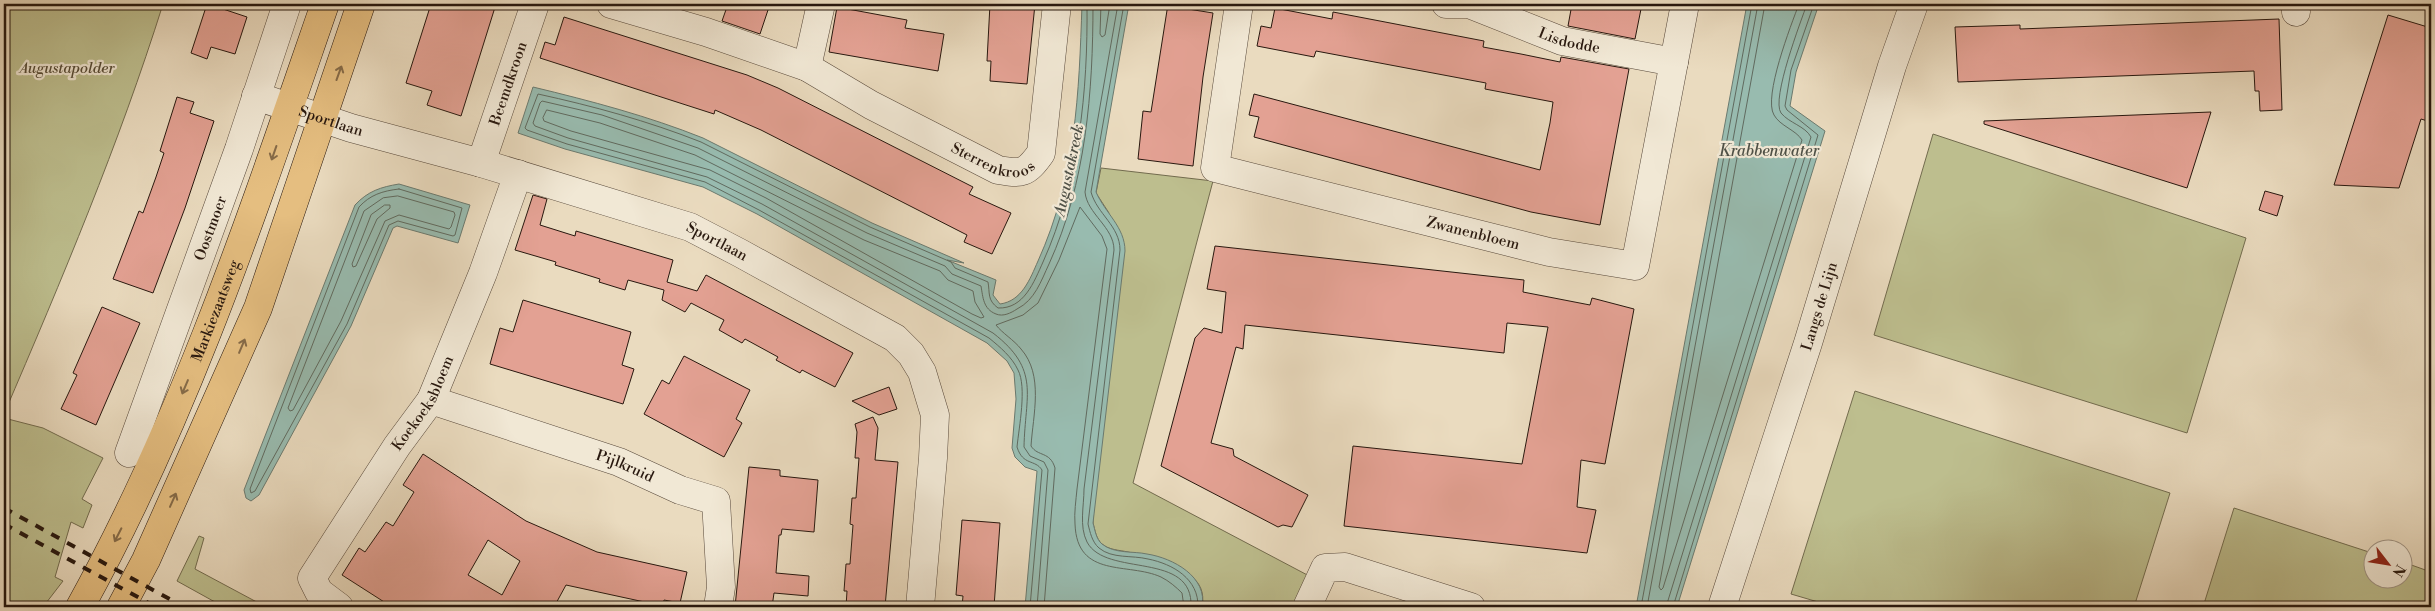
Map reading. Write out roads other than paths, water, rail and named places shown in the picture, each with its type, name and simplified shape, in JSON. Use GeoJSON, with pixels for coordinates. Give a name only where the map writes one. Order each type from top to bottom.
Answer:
{"type":"FeatureCollection","features":[{"type":"Feature","properties":{"kind":"main road","name":"Markiezaatsweg"},"geometry":{"type":"LineString","coordinates":[[80,607],[135,502],[212,324],[241,249],[325,4]]}},
{"type":"Feature","properties":{"kind":"main road"},"geometry":{"type":"LineString","coordinates":[[122,607],[146,560],[258,308],[361,4]]}},
{"type":"Feature","properties":{"kind":"street","name":"Oostmoer"},"geometry":{"type":"LineString","coordinates":[[129,453],[240,149],[287,4]]}},
{"type":"Feature","properties":{"kind":"street","name":"Beemdkroon"},"geometry":{"type":"LineString","coordinates":[[481,163],[535,4]]}},
{"type":"Feature","properties":{"kind":"street","name":"Sterrenkroos"},"geometry":{"type":"LineString","coordinates":[[611,4],[706,32],[807,67],[871,105],[998,170],[1019,173],[1032,166],[1041,154],[1057,4]]}},
{"type":"Feature","properties":{"kind":"street"},"geometry":{"type":"LineString","coordinates":[[807,67],[820,4]]}},
{"type":"Feature","properties":{"kind":"street","name":"Zwanenbloem"},"geometry":{"type":"LineString","coordinates":[[1239,4],[1215,168],[1549,252],[1635,266],[1685,4]]}},
{"type":"Feature","properties":{"kind":"street","name":"Lisdodde"},"geometry":{"type":"LineString","coordinates":[[1446,4],[1469,4],[1562,41],[1674,62]]}},
{"type":"Feature","properties":{"kind":"street","name":"Langs de Lijn"},"geometry":{"type":"LineString","coordinates":[[1722,607],[1808,343],[1892,66],[1914,4]]}},
{"type":"Feature","properties":{"kind":"street","name":"Sportlaan"},"geometry":{"type":"LineString","coordinates":[[256,96],[322,118],[518,174],[690,228],[895,338],[911,354],[922,372],[934,415],[933,458],[920,607]]}},
{"type":"Feature","properties":{"kind":"street","name":"Koekoeksbloem"},"geometry":{"type":"LineString","coordinates":[[340,607],[319,592],[312,578],[397,446],[431,400],[483,273],[518,174]]}},
{"type":"Feature","properties":{"kind":"street","name":"Pijlkruid"},"geometry":{"type":"LineString","coordinates":[[431,400],[619,462],[680,490],[716,501],[721,587],[718,607]]}},
{"type":"Feature","properties":{"kind":"street"},"geometry":{"type":"LineString","coordinates":[[1307,607],[1325,568],[1333,566],[1345,567],[1471,607]]}},
{"type":"Feature","properties":{"kind":"water","name":"Augustakreek"},"geometry":{"type":"Polygon","coordinates":[[[1082,4],[1129,4],[1096,192],[1122,235],[1125,251],[1093,523],[1098,540],[1107,547],[1118,551],[1157,556],[1186,571],[1200,587],[1202,607],[1025,607],[1037,471],[1025,467],[1015,457],[1012,448],[1016,399],[1014,373],[1007,361],[987,343],[757,214],[703,187],[565,149],[518,133],[533,87],[619,110],[682,130],[703,138],[872,223],[964,263],[947,260],[996,280],[993,295],[1000,304],[1014,299],[1028,282],[1051,230],[1060,198],[1068,166],[1077,103],[1082,4]]]}},
{"type":"Feature","properties":{"kind":"water","name":"Krabbenwater"},"geometry":{"type":"Polygon","coordinates":[[[1747,4],[1819,4],[1796,72],[1790,106],[1825,131],[1677,607],[1636,607],[1747,4]]]}},
{"type":"Feature","properties":{"kind":"water"},"geometry":{"type":"Polygon","coordinates":[[[399,184],[470,205],[458,243],[397,226],[393,228],[351,326],[259,495],[251,501],[246,498],[244,490],[355,205],[375,190],[399,184]]]}},
{"type":"Feature","properties":{"kind":"railway"},"geometry":{"type":"LineString","coordinates":[[4,508],[184,607]]}},
{"type":"Feature","properties":{"kind":"railway"},"geometry":{"type":"LineString","coordinates":[[4,524],[156,607]]}},
{"type":"Feature","properties":{"kind":"park label","name":"Augustapolder"},"geometry":{"type":"Point","coordinates":[67,68]}}]}
